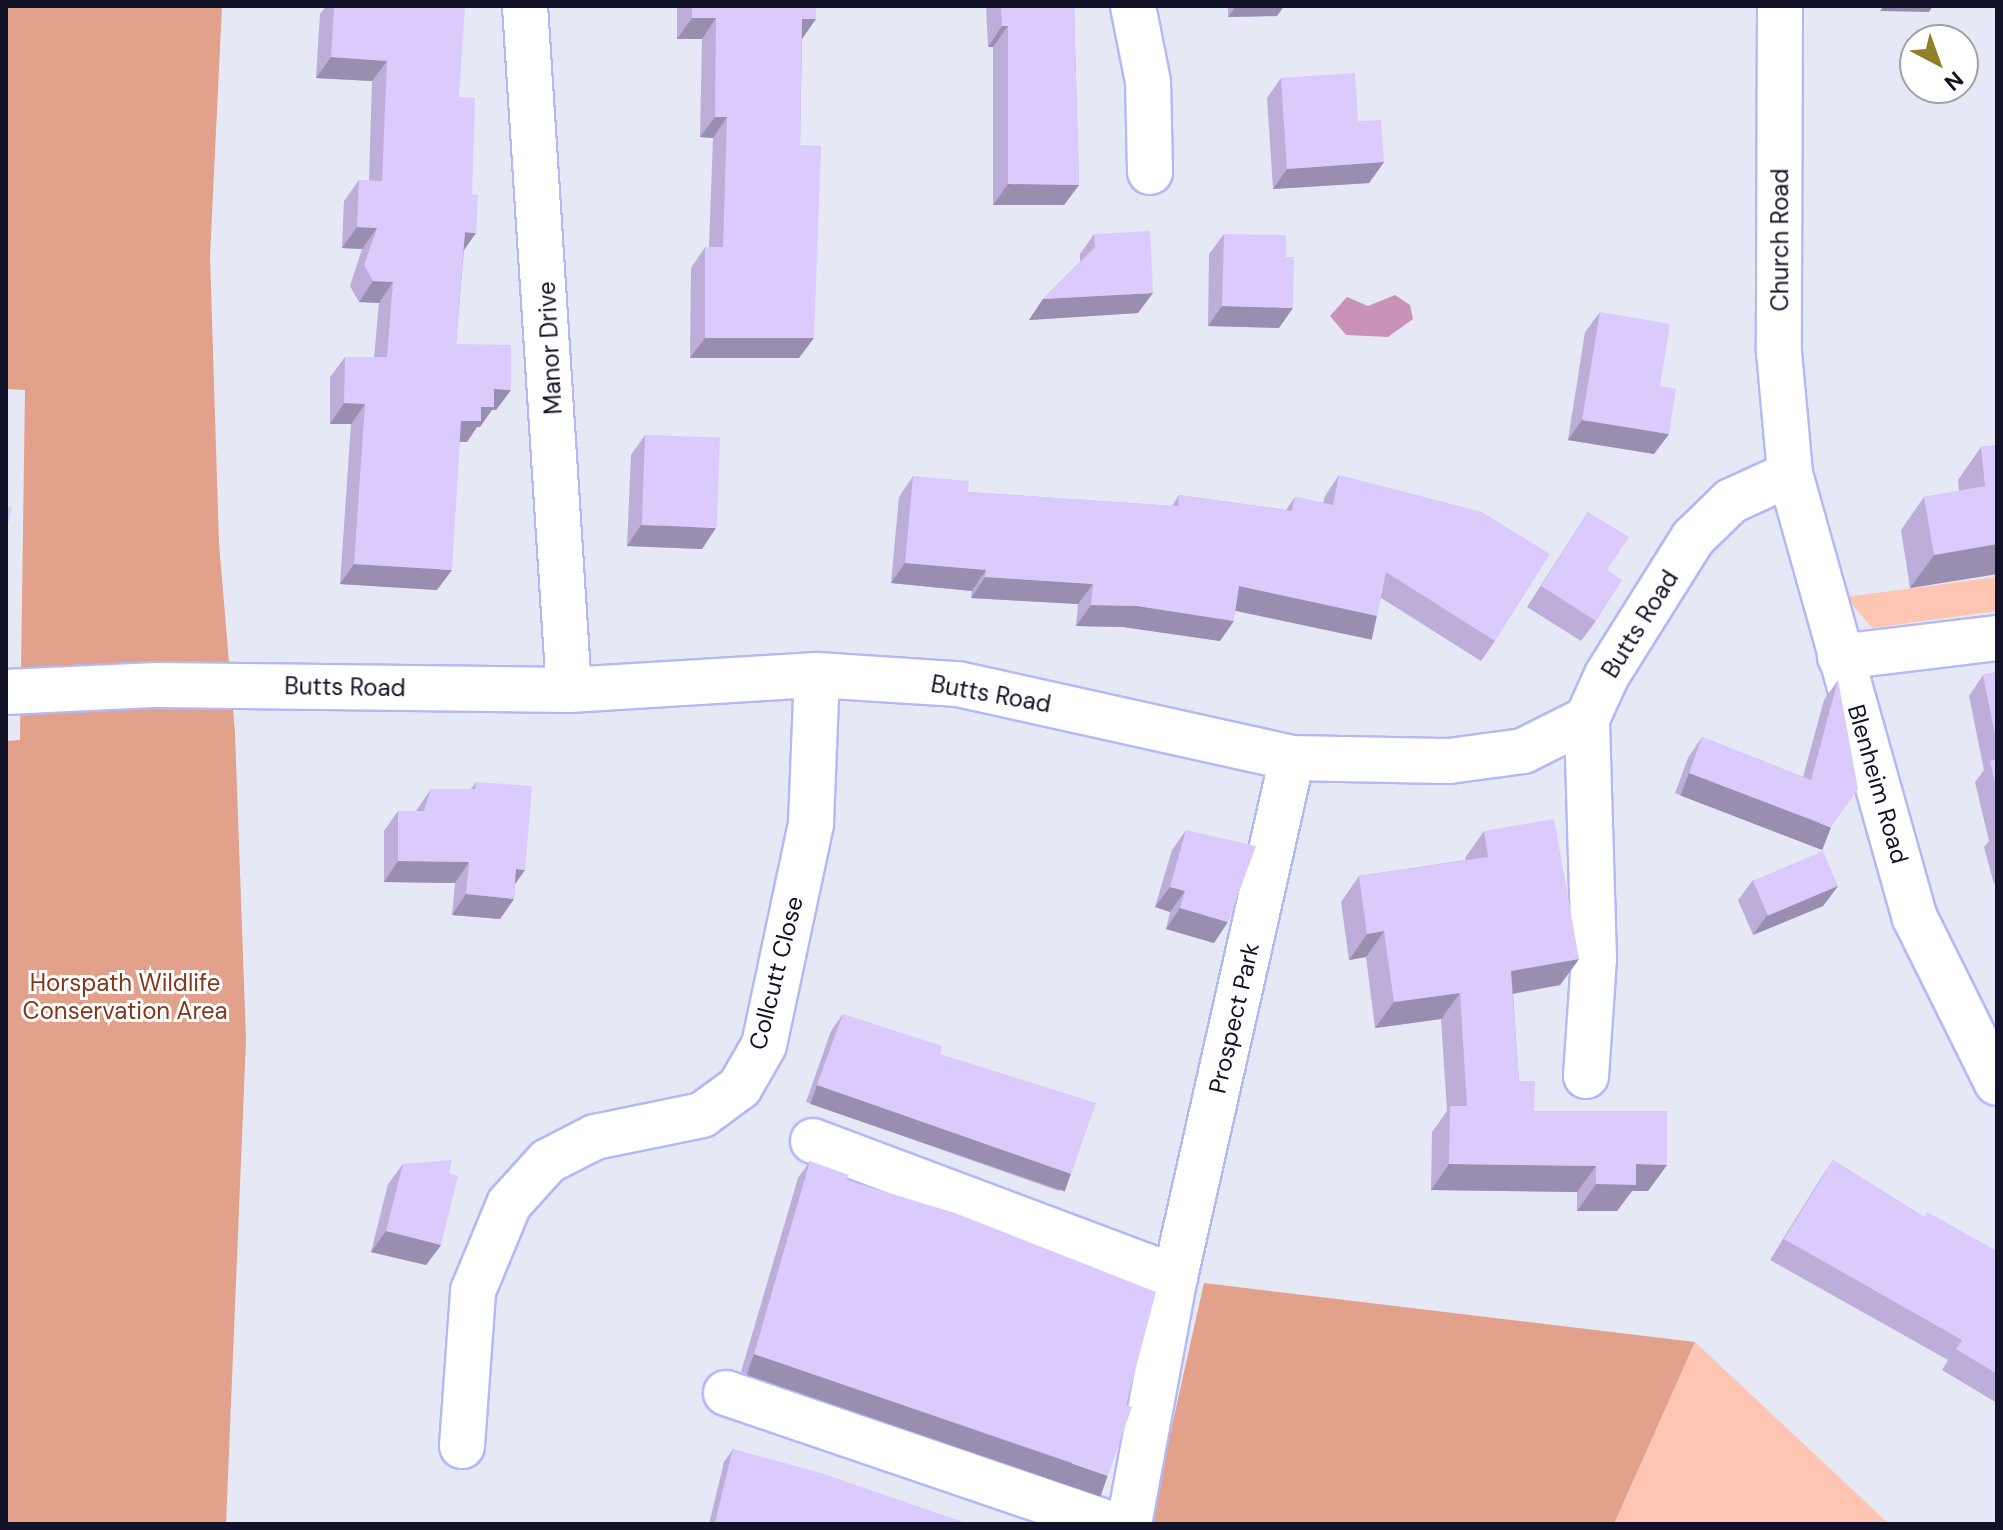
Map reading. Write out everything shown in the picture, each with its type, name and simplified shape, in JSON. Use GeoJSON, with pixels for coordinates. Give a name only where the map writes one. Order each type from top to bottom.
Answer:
{"type":"FeatureCollection","features":[{"type":"Feature","properties":{"kind":"street","name":"Manor Drive"},"geometry":{"type":"LineString","coordinates":[[525,6],[569,690]]}},
{"type":"Feature","properties":{"kind":"street"},"geometry":{"type":"LineString","coordinates":[[1133,6],[1148,82],[1150,172]]}},
{"type":"Feature","properties":{"kind":"street","name":"Church Road"},"geometry":{"type":"LineString","coordinates":[[1780,6],[1779,352],[1790,474]]}},
{"type":"Feature","properties":{"kind":"street","name":"Butts Road"},"geometry":{"type":"LineString","coordinates":[[6,692],[157,685],[569,690],[817,675],[958,684],[1292,758],[1449,761],[1523,751],[1587,719],[1607,675],[1693,538],[1731,501],[1790,474]]}},
{"type":"Feature","properties":{"kind":"street","name":"Blenheim Road"},"geometry":{"type":"LineString","coordinates":[[1790,474],[1915,918],[1997,1083]]}},
{"type":"Feature","properties":{"kind":"street"},"geometry":{"type":"LineString","coordinates":[[1840,657],[1997,638]]}},
{"type":"Feature","properties":{"kind":"street","name":"Collcutt Close"},"geometry":{"type":"LineString","coordinates":[[462,1446],[473,1291],[509,1204],[548,1161],[595,1137],[702,1115],[740,1087],[764,1045],[811,823],[817,675]]}},
{"type":"Feature","properties":{"kind":"street"},"geometry":{"type":"LineString","coordinates":[[1586,1076],[1594,959],[1587,719]]}},
{"type":"Feature","properties":{"kind":"street","name":"Prospect Park"},"geometry":{"type":"LineString","coordinates":[[1129,1524],[1175,1277],[1292,758]]}},
{"type":"Feature","properties":{"kind":"street"},"geometry":{"type":"LineString","coordinates":[[813,1141],[1175,1277]]}},
{"type":"Feature","properties":{"kind":"street"},"geometry":{"type":"LineString","coordinates":[[726,1393],[1110,1524]]}},
{"type":"Feature","properties":{"kind":"shaded area"},"geometry":{"type":"Polygon","coordinates":[[[1395,295],[1410,305],[1413,319],[1388,337],[1346,335],[1330,316],[1347,297],[1368,306],[1395,295]]]}},
{"type":"Feature","properties":{"kind":"shaded area"},"geometry":{"type":"Polygon","coordinates":[[[1997,577],[1997,611],[1872,628],[1846,597],[1997,577]]]}},
{"type":"Feature","properties":{"kind":"shaded area"},"geometry":{"type":"Polygon","coordinates":[[[1695,1342],[1889,1524],[1614,1524],[1695,1342]]]}},
{"type":"Feature","properties":{"kind":"green space","name":"Horspath Wildlife Conservation Area"},"geometry":{"type":"Polygon","coordinates":[[[6,6],[222,6],[210,256],[219,544],[235,733],[246,1040],[226,1524],[6,1524],[6,741],[20,740],[25,390],[6,389],[6,6]]]}},
{"type":"Feature","properties":{"kind":"green space"},"geometry":{"type":"Polygon","coordinates":[[[1204,1283],[1695,1342],[1614,1524],[1150,1524],[1204,1283]]]}},
{"type":"Feature","properties":{"kind":"building"},"geometry":{"type":"Polygon","coordinates":[[[334,6],[465,6],[459,97],[475,98],[472,194],[478,195],[476,233],[465,232],[456,344],[511,345],[511,390],[494,389],[494,407],[481,407],[481,421],[461,421],[452,570],[354,564],[365,404],[344,403],[345,357],[387,357],[393,282],[373,281],[364,265],[377,228],[357,227],[359,180],[382,181],[387,61],[331,57],[334,6]]]}},
{"type":"Feature","properties":{"kind":"building"},"geometry":{"type":"Polygon","coordinates":[[[692,6],[816,6],[816,19],[802,19],[800,145],[821,146],[814,338],[705,338],[705,247],[723,247],[727,117],[715,117],[716,18],[692,18],[692,6]]]}},
{"type":"Feature","properties":{"kind":"building"},"geometry":{"type":"Polygon","coordinates":[[[1001,6],[1074,6],[1079,185],[1008,184],[1008,26],[1002,26],[1001,6]]]}},
{"type":"Feature","properties":{"kind":"building"},"geometry":{"type":"Polygon","coordinates":[[[1355,73],[1358,121],[1381,120],[1384,162],[1287,169],[1281,78],[1355,73]]]}},
{"type":"Feature","properties":{"kind":"building"},"geometry":{"type":"Polygon","coordinates":[[[1150,231],[1153,293],[1043,299],[1095,247],[1094,234],[1150,231]]]}},
{"type":"Feature","properties":{"kind":"building"},"geometry":{"type":"Polygon","coordinates":[[[1224,234],[1286,235],[1286,257],[1294,257],[1293,308],[1222,306],[1224,234]]]}},
{"type":"Feature","properties":{"kind":"building"},"geometry":{"type":"Polygon","coordinates":[[[1600,312],[1670,324],[1660,386],[1676,389],[1669,434],[1582,420],[1600,312]]]}},
{"type":"Feature","properties":{"kind":"building"},"geometry":{"type":"Polygon","coordinates":[[[645,435],[720,438],[717,528],[642,525],[645,435]]]}},
{"type":"Feature","properties":{"kind":"building"},"geometry":{"type":"Polygon","coordinates":[[[1997,445],[1997,544],[1934,555],[1924,497],[1985,486],[1981,447],[1997,445]]]}},
{"type":"Feature","properties":{"kind":"building"},"geometry":{"type":"Polygon","coordinates":[[[1339,475],[1482,512],[1550,554],[1495,641],[1386,572],[1377,616],[1239,586],[1234,621],[1137,606],[1091,605],[1093,584],[985,577],[986,570],[905,563],[913,476],[969,481],[968,492],[1178,506],[1179,495],[1292,511],[1295,497],[1333,505],[1339,475]]]}},
{"type":"Feature","properties":{"kind":"building"},"geometry":{"type":"Polygon","coordinates":[[[6,506],[12,507],[6,532],[6,506]]]}},
{"type":"Feature","properties":{"kind":"building"},"geometry":{"type":"Polygon","coordinates":[[[1588,512],[1629,537],[1607,570],[1622,580],[1596,621],[1541,586],[1588,512]]]}},
{"type":"Feature","properties":{"kind":"building"},"geometry":{"type":"Polygon","coordinates":[[[1997,672],[1997,745],[1983,675],[1997,672]]]}},
{"type":"Feature","properties":{"kind":"building"},"geometry":{"type":"Polygon","coordinates":[[[1838,680],[1858,789],[1831,827],[1689,773],[1702,737],[1811,780],[1838,680]]]}},
{"type":"Feature","properties":{"kind":"building"},"geometry":{"type":"Polygon","coordinates":[[[1997,759],[1997,793],[1990,761],[1997,759]]]}},
{"type":"Feature","properties":{"kind":"building"},"geometry":{"type":"Polygon","coordinates":[[[476,782],[532,786],[525,870],[516,869],[514,899],[466,894],[469,862],[398,861],[398,811],[424,811],[431,789],[475,789],[476,782]]]}},
{"type":"Feature","properties":{"kind":"building"},"geometry":{"type":"Polygon","coordinates":[[[1554,819],[1579,959],[1511,971],[1519,1081],[1535,1081],[1534,1111],[1667,1111],[1667,1165],[1636,1164],[1636,1185],[1596,1184],[1596,1166],[1449,1164],[1450,1106],[1467,1106],[1460,993],[1394,1002],[1384,931],[1367,934],[1359,876],[1488,857],[1484,831],[1554,819]]]}},
{"type":"Feature","properties":{"kind":"building"},"geometry":{"type":"Polygon","coordinates":[[[1186,830],[1256,846],[1228,922],[1180,908],[1185,891],[1170,887],[1186,830]]]}},
{"type":"Feature","properties":{"kind":"building"},"geometry":{"type":"Polygon","coordinates":[[[1823,851],[1838,886],[1768,916],[1753,881],[1823,851]]]}},
{"type":"Feature","properties":{"kind":"building"},"geometry":{"type":"Polygon","coordinates":[[[843,1014],[942,1046],[940,1054],[1096,1103],[1071,1174],[817,1085],[843,1014]]]}},
{"type":"Feature","properties":{"kind":"building"},"geometry":{"type":"Polygon","coordinates":[[[452,1160],[449,1173],[458,1176],[441,1245],[386,1231],[403,1164],[452,1160]]]}},
{"type":"Feature","properties":{"kind":"building"},"geometry":{"type":"Polygon","coordinates":[[[1833,1160],[1924,1217],[1927,1212],[1997,1251],[1997,1374],[1956,1349],[1962,1340],[1784,1239],[1833,1160]]]}},
{"type":"Feature","properties":{"kind":"building"},"geometry":{"type":"Polygon","coordinates":[[[810,1161],[849,1175],[846,1180],[955,1213],[1156,1292],[1126,1405],[1132,1407],[1108,1475],[754,1354],[810,1161]]]}},
{"type":"Feature","properties":{"kind":"building"},"geometry":{"type":"Polygon","coordinates":[[[733,1449],[821,1473],[969,1524],[715,1522],[733,1449]]]}}]}
